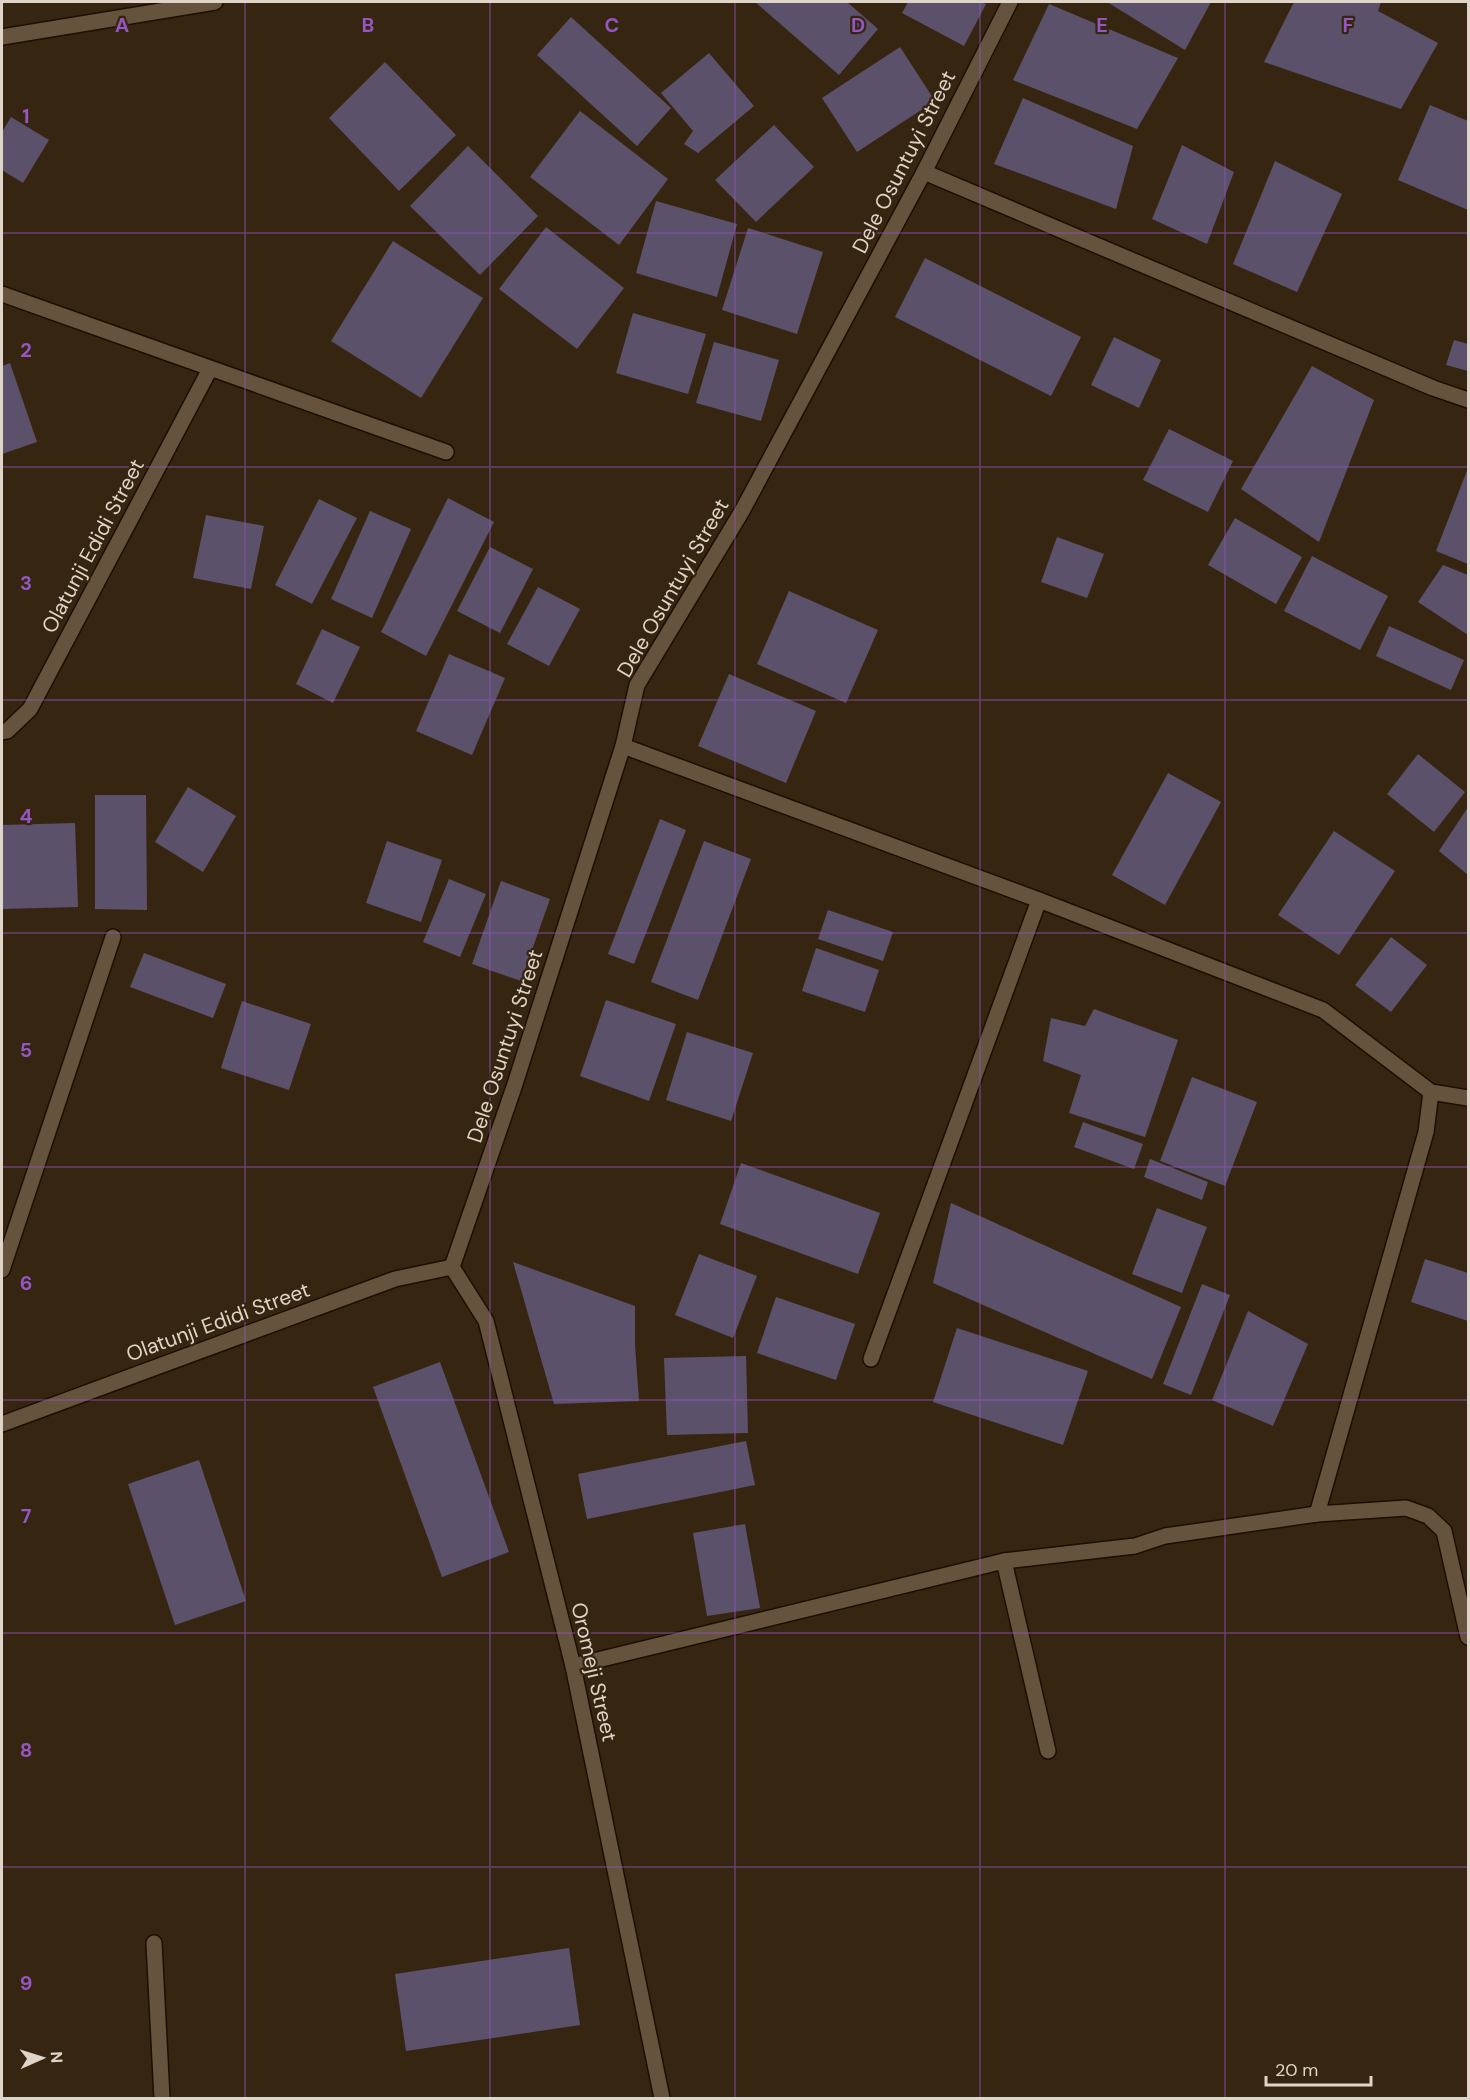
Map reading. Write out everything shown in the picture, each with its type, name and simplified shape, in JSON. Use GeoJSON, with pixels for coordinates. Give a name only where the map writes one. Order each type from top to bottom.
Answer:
{"type":"FeatureCollection","features":[{"type":"Feature","properties":{"kind":"street"},"geometry":{"type":"LineString","coordinates":[[2,38],[215,2]]}},
{"type":"Feature","properties":{"kind":"street","name":"Dele Osuntuyi Street"},"geometry":{"type":"LineString","coordinates":[[452,1267],[514,1087],[623,746],[637,684],[742,511],[924,172],[1010,2]]}},
{"type":"Feature","properties":{"kind":"street"},"geometry":{"type":"LineString","coordinates":[[924,172],[1433,388],[1468,400]]}},
{"type":"Feature","properties":{"kind":"street"},"geometry":{"type":"LineString","coordinates":[[2,294],[446,452]]}},
{"type":"Feature","properties":{"kind":"street","name":"Olatunji Edidi Street"},"geometry":{"type":"LineString","coordinates":[[2,732],[7,731],[30,709],[210,369]]}},
{"type":"Feature","properties":{"kind":"street"},"geometry":{"type":"LineString","coordinates":[[623,746],[1039,900],[1323,1010],[1431,1092],[1468,1098]]}},
{"type":"Feature","properties":{"kind":"street"},"geometry":{"type":"LineString","coordinates":[[871,1359],[1039,900]]}},
{"type":"Feature","properties":{"kind":"street"},"geometry":{"type":"LineString","coordinates":[[2,1270],[113,937]]}},
{"type":"Feature","properties":{"kind":"street"},"geometry":{"type":"LineString","coordinates":[[1317,1514],[1426,1132],[1431,1092]]}},
{"type":"Feature","properties":{"kind":"street","name":"Olatunji Edidi Street"},"geometry":{"type":"LineString","coordinates":[[2,1424],[395,1279],[452,1267]]}},
{"type":"Feature","properties":{"kind":"street","name":"Oromeji Street"},"geometry":{"type":"LineString","coordinates":[[452,1267],[486,1321],[573,1666],[662,2098]]}},
{"type":"Feature","properties":{"kind":"street"},"geometry":{"type":"LineString","coordinates":[[573,1666],[1004,1561],[1135,1546],[1165,1536],[1317,1514],[1406,1508],[1428,1516],[1444,1531],[1468,1637]]}},
{"type":"Feature","properties":{"kind":"street"},"geometry":{"type":"LineString","coordinates":[[1004,1561],[1048,1751]]}},
{"type":"Feature","properties":{"kind":"street"},"geometry":{"type":"LineString","coordinates":[[154,1943],[162,2098]]}},
{"type":"Feature","properties":{"kind":"building"},"geometry":{"type":"Polygon","coordinates":[[[755,2],[847,2],[878,29],[839,75],[755,2]]]}},
{"type":"Feature","properties":{"kind":"building"},"geometry":{"type":"Polygon","coordinates":[[[908,2],[981,2],[986,4],[964,46],[902,13],[908,2]]]}},
{"type":"Feature","properties":{"kind":"building"},"geometry":{"type":"Polygon","coordinates":[[[1107,2],[1211,2],[1185,50],[1107,2]]]}},
{"type":"Feature","properties":{"kind":"building"},"geometry":{"type":"Polygon","coordinates":[[[1294,2],[1381,2],[1378,11],[1438,43],[1401,109],[1264,62],[1294,2]]]}},
{"type":"Feature","properties":{"kind":"building"},"geometry":{"type":"Polygon","coordinates":[[[1049,4],[1178,58],[1137,129],[1013,80],[1049,4]]]}},
{"type":"Feature","properties":{"kind":"building"},"geometry":{"type":"Polygon","coordinates":[[[571,17],[671,108],[637,146],[537,55],[571,17]]]}},
{"type":"Feature","properties":{"kind":"building"},"geometry":{"type":"Polygon","coordinates":[[[900,47],[935,101],[857,152],[822,98],[900,47]]]}},
{"type":"Feature","properties":{"kind":"building"},"geometry":{"type":"Polygon","coordinates":[[[709,53],[754,106],[698,153],[684,144],[693,131],[661,93],[709,53]]]}},
{"type":"Feature","properties":{"kind":"building"},"geometry":{"type":"Polygon","coordinates":[[[385,62],[456,135],[399,191],[329,118],[385,62]]]}},
{"type":"Feature","properties":{"kind":"building"},"geometry":{"type":"Polygon","coordinates":[[[1023,98],[1133,146],[1116,209],[994,164],[1023,98]]]}},
{"type":"Feature","properties":{"kind":"building"},"geometry":{"type":"Polygon","coordinates":[[[1430,105],[1468,121],[1468,210],[1398,180],[1430,105]]]}},
{"type":"Feature","properties":{"kind":"building"},"geometry":{"type":"Polygon","coordinates":[[[580,111],[668,179],[619,245],[530,177],[580,111]]]}},
{"type":"Feature","properties":{"kind":"building"},"geometry":{"type":"Polygon","coordinates":[[[11,117],[49,140],[23,183],[2,170],[2,132],[11,117]]]}},
{"type":"Feature","properties":{"kind":"building"},"geometry":{"type":"Polygon","coordinates":[[[774,125],[814,167],[756,222],[715,180],[774,125]]]}},
{"type":"Feature","properties":{"kind":"building"},"geometry":{"type":"Polygon","coordinates":[[[1182,145],[1234,172],[1207,244],[1152,219],[1182,145]]]}},
{"type":"Feature","properties":{"kind":"building"},"geometry":{"type":"Polygon","coordinates":[[[468,146],[538,216],[480,275],[410,206],[468,146]]]}},
{"type":"Feature","properties":{"kind":"building"},"geometry":{"type":"Polygon","coordinates":[[[1275,161],[1342,194],[1297,292],[1233,264],[1275,161]]]}},
{"type":"Feature","properties":{"kind":"building"},"geometry":{"type":"Polygon","coordinates":[[[656,201],[737,224],[717,297],[636,273],[656,201]]]}},
{"type":"Feature","properties":{"kind":"building"},"geometry":{"type":"Polygon","coordinates":[[[546,227],[624,288],[577,349],[499,289],[546,227]]]}},
{"type":"Feature","properties":{"kind":"building"},"geometry":{"type":"Polygon","coordinates":[[[748,228],[823,252],[797,334],[722,310],[748,228]]]}},
{"type":"Feature","properties":{"kind":"building"},"geometry":{"type":"Polygon","coordinates":[[[393,241],[483,298],[421,398],[331,341],[393,241]]]}},
{"type":"Feature","properties":{"kind":"building"},"geometry":{"type":"Polygon","coordinates":[[[925,258],[1081,337],[1051,396],[895,317],[925,258]]]}},
{"type":"Feature","properties":{"kind":"building"},"geometry":{"type":"Polygon","coordinates":[[[633,313],[706,334],[688,394],[616,373],[633,313]]]}},
{"type":"Feature","properties":{"kind":"building"},"geometry":{"type":"Polygon","coordinates":[[[1114,337],[1161,360],[1139,408],[1091,385],[1114,337]]]}},
{"type":"Feature","properties":{"kind":"building"},"geometry":{"type":"Polygon","coordinates":[[[1454,340],[1468,344],[1468,371],[1446,365],[1454,340]]]}},
{"type":"Feature","properties":{"kind":"building"},"geometry":{"type":"Polygon","coordinates":[[[714,342],[779,360],[761,421],[696,403],[714,342]]]}},
{"type":"Feature","properties":{"kind":"building"},"geometry":{"type":"Polygon","coordinates":[[[10,363],[37,442],[2,454],[2,366],[10,363]]]}},
{"type":"Feature","properties":{"kind":"building"},"geometry":{"type":"Polygon","coordinates":[[[1312,366],[1374,400],[1319,542],[1241,489],[1312,366]]]}},
{"type":"Feature","properties":{"kind":"building"},"geometry":{"type":"Polygon","coordinates":[[[1169,429],[1233,461],[1208,512],[1143,480],[1169,429]]]}},
{"type":"Feature","properties":{"kind":"building"},"geometry":{"type":"Polygon","coordinates":[[[1468,468],[1468,564],[1436,551],[1468,468]]]}},
{"type":"Feature","properties":{"kind":"building"},"geometry":{"type":"Polygon","coordinates":[[[448,498],[494,522],[426,656],[381,632],[448,498]]]}},
{"type":"Feature","properties":{"kind":"building"},"geometry":{"type":"Polygon","coordinates":[[[319,499],[357,518],[312,604],[275,585],[319,499]]]}},
{"type":"Feature","properties":{"kind":"building"},"geometry":{"type":"Polygon","coordinates":[[[370,511],[411,529],[372,618],[331,599],[370,511]]]}},
{"type":"Feature","properties":{"kind":"building"},"geometry":{"type":"Polygon","coordinates":[[[206,515],[264,526],[251,589],[193,578],[206,515]]]}},
{"type":"Feature","properties":{"kind":"building"},"geometry":{"type":"Polygon","coordinates":[[[1235,518],[1302,557],[1276,604],[1208,565],[1235,518]]]}},
{"type":"Feature","properties":{"kind":"building"},"geometry":{"type":"Polygon","coordinates":[[[1057,537],[1104,554],[1087,598],[1041,582],[1057,537]]]}},
{"type":"Feature","properties":{"kind":"building"},"geometry":{"type":"Polygon","coordinates":[[[490,547],[533,569],[500,633],[457,611],[490,547]]]}},
{"type":"Feature","properties":{"kind":"building"},"geometry":{"type":"Polygon","coordinates":[[[1312,556],[1388,596],[1360,650],[1284,611],[1312,556]]]}},
{"type":"Feature","properties":{"kind":"building"},"geometry":{"type":"Polygon","coordinates":[[[1443,565],[1468,575],[1468,635],[1418,602],[1443,565]]]}},
{"type":"Feature","properties":{"kind":"building"},"geometry":{"type":"Polygon","coordinates":[[[538,587],[580,609],[549,666],[507,644],[538,587]]]}},
{"type":"Feature","properties":{"kind":"building"},"geometry":{"type":"Polygon","coordinates":[[[789,591],[878,630],[846,703],[757,664],[789,591]]]}},
{"type":"Feature","properties":{"kind":"building"},"geometry":{"type":"Polygon","coordinates":[[[1389,626],[1464,660],[1451,690],[1376,656],[1389,626]]]}},
{"type":"Feature","properties":{"kind":"building"},"geometry":{"type":"Polygon","coordinates":[[[322,629],[360,647],[333,703],[296,684],[322,629]]]}},
{"type":"Feature","properties":{"kind":"building"},"geometry":{"type":"Polygon","coordinates":[[[449,654],[505,678],[472,755],[416,731],[449,654]]]}},
{"type":"Feature","properties":{"kind":"building"},"geometry":{"type":"Polygon","coordinates":[[[729,674],[816,711],[786,783],[698,746],[729,674]]]}},
{"type":"Feature","properties":{"kind":"building"},"geometry":{"type":"Polygon","coordinates":[[[1418,754],[1465,792],[1434,832],[1387,794],[1418,754]]]}},
{"type":"Feature","properties":{"kind":"building"},"geometry":{"type":"Polygon","coordinates":[[[1168,773],[1221,802],[1165,905],[1112,875],[1168,773]]]}},
{"type":"Feature","properties":{"kind":"building"},"geometry":{"type":"Polygon","coordinates":[[[188,787],[236,816],[203,872],[155,842],[188,787]]]}},
{"type":"Feature","properties":{"kind":"building"},"geometry":{"type":"Polygon","coordinates":[[[95,795],[146,795],[147,910],[95,909],[95,795]]]}},
{"type":"Feature","properties":{"kind":"building"},"geometry":{"type":"Polygon","coordinates":[[[1468,807],[1468,875],[1439,851],[1468,807]]]}},
{"type":"Feature","properties":{"kind":"building"},"geometry":{"type":"Polygon","coordinates":[[[660,819],[686,830],[634,964],[608,954],[660,819]]]}},
{"type":"Feature","properties":{"kind":"building"},"geometry":{"type":"Polygon","coordinates":[[[75,823],[78,907],[2,909],[2,825],[75,823]]]}},
{"type":"Feature","properties":{"kind":"building"},"geometry":{"type":"Polygon","coordinates":[[[1334,831],[1395,871],[1339,955],[1278,915],[1334,831]]]}},
{"type":"Feature","properties":{"kind":"building"},"geometry":{"type":"Polygon","coordinates":[[[387,841],[442,860],[421,922],[366,903],[387,841]]]}},
{"type":"Feature","properties":{"kind":"building"},"geometry":{"type":"Polygon","coordinates":[[[704,841],[751,859],[698,1000],[651,982],[704,841]]]}},
{"type":"Feature","properties":{"kind":"building"},"geometry":{"type":"Polygon","coordinates":[[[449,879],[486,894],[460,957],[423,942],[449,879]]]}},
{"type":"Feature","properties":{"kind":"building"},"geometry":{"type":"Polygon","coordinates":[[[501,881],[550,899],[521,981],[472,964],[501,881]]]}},
{"type":"Feature","properties":{"kind":"building"},"geometry":{"type":"Polygon","coordinates":[[[828,910],[893,932],[883,961],[818,939],[828,910]]]}},
{"type":"Feature","properties":{"kind":"building"},"geometry":{"type":"Polygon","coordinates":[[[1391,937],[1427,965],[1391,1012],[1355,985],[1391,937]]]}},
{"type":"Feature","properties":{"kind":"building"},"geometry":{"type":"Polygon","coordinates":[[[816,948],[879,970],[865,1012],[802,991],[816,948]]]}},
{"type":"Feature","properties":{"kind":"building"},"geometry":{"type":"Polygon","coordinates":[[[144,953],[226,984],[213,1018],[130,987],[144,953]]]}},
{"type":"Feature","properties":{"kind":"building"},"geometry":{"type":"Polygon","coordinates":[[[606,1000],[676,1024],[649,1101],[580,1076],[606,1000]]]}},
{"type":"Feature","properties":{"kind":"building"},"geometry":{"type":"Polygon","coordinates":[[[242,1001],[311,1024],[289,1090],[221,1068],[242,1001]]]}},
{"type":"Feature","properties":{"kind":"building"},"geometry":{"type":"Polygon","coordinates":[[[1094,1009],[1178,1040],[1145,1137],[1069,1113],[1081,1075],[1043,1061],[1051,1018],[1085,1026],[1094,1009]]]}},
{"type":"Feature","properties":{"kind":"building"},"geometry":{"type":"Polygon","coordinates":[[[687,1032],[753,1053],[731,1121],[666,1100],[687,1032]]]}},
{"type":"Feature","properties":{"kind":"building"},"geometry":{"type":"Polygon","coordinates":[[[1192,1077],[1257,1102],[1225,1186],[1160,1161],[1192,1077]]]}},
{"type":"Feature","properties":{"kind":"building"},"geometry":{"type":"Polygon","coordinates":[[[1083,1122],[1143,1144],[1134,1169],[1074,1147],[1083,1122]]]}},
{"type":"Feature","properties":{"kind":"building"},"geometry":{"type":"Polygon","coordinates":[[[1150,1159],[1208,1182],[1202,1200],[1144,1177],[1150,1159]]]}},
{"type":"Feature","properties":{"kind":"building"},"geometry":{"type":"Polygon","coordinates":[[[741,1163],[880,1213],[858,1274],[720,1224],[741,1163]]]}},
{"type":"Feature","properties":{"kind":"building"},"geometry":{"type":"Polygon","coordinates":[[[951,1203],[1181,1307],[1152,1379],[933,1283],[951,1203]]]}},
{"type":"Feature","properties":{"kind":"building"},"geometry":{"type":"Polygon","coordinates":[[[1157,1208],[1207,1227],[1182,1293],[1132,1274],[1157,1208]]]}},
{"type":"Feature","properties":{"kind":"building"},"geometry":{"type":"Polygon","coordinates":[[[699,1254],[757,1276],[733,1338],[675,1315],[699,1254]]]}},
{"type":"Feature","properties":{"kind":"building"},"geometry":{"type":"Polygon","coordinates":[[[1425,1259],[1468,1273],[1468,1321],[1411,1302],[1425,1259]]]}},
{"type":"Feature","properties":{"kind":"building"},"geometry":{"type":"Polygon","coordinates":[[[513,1262],[635,1306],[639,1401],[554,1404],[513,1262]]]}},
{"type":"Feature","properties":{"kind":"building"},"geometry":{"type":"Polygon","coordinates":[[[1202,1284],[1230,1295],[1191,1395],[1163,1384],[1202,1284]]]}},
{"type":"Feature","properties":{"kind":"building"},"geometry":{"type":"Polygon","coordinates":[[[776,1297],[855,1324],[836,1380],[757,1353],[776,1297]]]}},
{"type":"Feature","properties":{"kind":"building"},"geometry":{"type":"Polygon","coordinates":[[[1248,1311],[1308,1344],[1273,1426],[1212,1400],[1248,1311]]]}},
{"type":"Feature","properties":{"kind":"building"},"geometry":{"type":"Polygon","coordinates":[[[957,1328],[1088,1371],[1063,1445],[933,1402],[957,1328]]]}},
{"type":"Feature","properties":{"kind":"building"},"geometry":{"type":"Polygon","coordinates":[[[746,1356],[748,1433],[667,1435],[664,1358],[746,1356]]]}},
{"type":"Feature","properties":{"kind":"building"},"geometry":{"type":"Polygon","coordinates":[[[440,1362],[509,1552],[442,1577],[373,1387],[440,1362]]]}},
{"type":"Feature","properties":{"kind":"building"},"geometry":{"type":"Polygon","coordinates":[[[746,1441],[755,1485],[587,1519],[578,1474],[746,1441]]]}},
{"type":"Feature","properties":{"kind":"building"},"geometry":{"type":"Polygon","coordinates":[[[199,1460],[246,1601],[175,1625],[128,1484],[199,1460]]]}},
{"type":"Feature","properties":{"kind":"building"},"geometry":{"type":"Polygon","coordinates":[[[745,1524],[760,1608],[707,1616],[693,1533],[745,1524]]]}},
{"type":"Feature","properties":{"kind":"building"},"geometry":{"type":"Polygon","coordinates":[[[569,1948],[580,2025],[406,2051],[395,1974],[569,1948]]]}}]}
